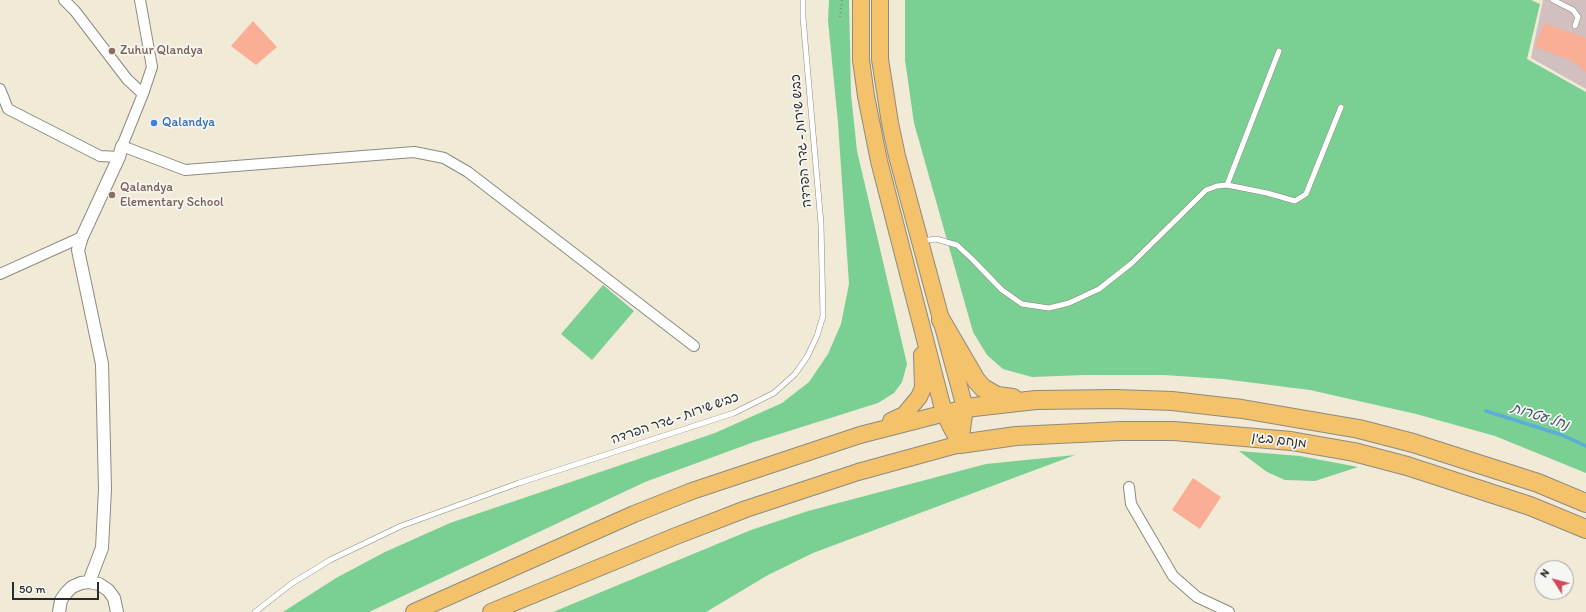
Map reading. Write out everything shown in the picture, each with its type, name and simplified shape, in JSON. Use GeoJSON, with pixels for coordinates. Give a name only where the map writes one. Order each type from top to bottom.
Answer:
{"type":"FeatureCollection","features":[{"type":"Feature","properties":{"kind":"highway"},"geometry":{"type":"LineString","coordinates":[[861,0],[861,60],[879,161],[944,413],[960,444]]}},
{"type":"Feature","properties":{"kind":"highway"},"geometry":{"type":"LineString","coordinates":[[880,0],[880,59],[885,93],[898,156],[964,408],[960,444]]}},
{"type":"Feature","properties":{"kind":"highway"},"geometry":{"type":"LineString","coordinates":[[860,435],[904,415],[919,397],[923,388],[924,376],[919,316]]}},
{"type":"Feature","properties":{"kind":"highway"},"geometry":{"type":"LineString","coordinates":[[941,320],[969,370],[983,388],[998,396],[1036,400]]}},
{"type":"Feature","properties":{"kind":"highway","name":"מנחם בגין"},"geometry":{"type":"LineString","coordinates":[[964,408],[1036,400],[1116,399],[1172,401],[1242,409],[1359,429],[1413,443],[1538,483],[1586,503]]}},
{"type":"Feature","properties":{"kind":"highway"},"geometry":{"type":"LineString","coordinates":[[414,612],[561,546],[692,491],[860,435],[964,408]]}},
{"type":"Feature","properties":{"kind":"highway","name":"מנחם בגין"},"geometry":{"type":"LineString","coordinates":[[960,444],[1016,436],[1121,431],[1174,431],[1291,441],[1354,452],[1406,466],[1530,506],[1586,529]]}},
{"type":"Feature","properties":{"kind":"highway"},"geometry":{"type":"LineString","coordinates":[[491,612],[746,509],[858,472],[960,444]]}},
{"type":"Feature","properties":{"kind":"street"},"geometry":{"type":"LineString","coordinates":[[64,0],[127,79],[143,94]]}},
{"type":"Feature","properties":{"kind":"street"},"geometry":{"type":"LineString","coordinates":[[89,582],[102,548],[105,489],[103,380],[102,364],[78,250],[82,237],[121,151],[152,67],[140,0]]}},
{"type":"Feature","properties":{"kind":"street"},"geometry":{"type":"LineString","coordinates":[[0,89],[8,109],[100,156],[121,151],[185,170],[414,152],[444,158],[468,172],[694,346]]}},
{"type":"Feature","properties":{"kind":"street"},"geometry":{"type":"LineString","coordinates":[[0,274],[82,237]]}},
{"type":"Feature","properties":{"kind":"street"},"geometry":{"type":"LineString","coordinates":[[1129,487],[1131,504],[1173,576],[1198,597],[1229,612]]}},
{"type":"Feature","properties":{"kind":"street"},"geometry":{"type":"LineString","coordinates":[[59,612],[61,600],[66,593],[72,587],[80,583],[89,582],[99,584],[108,590],[114,598],[117,612]]}},
{"type":"Feature","properties":{"kind":"lane","name":"כביש שירות - גדר הפרדה"},"geometry":{"type":"LineString","coordinates":[[255,612],[291,584],[330,560],[401,526],[519,484],[734,413],[774,393],[795,374],[807,357],[817,336],[823,316],[821,224],[803,18],[803,0]]}},
{"type":"Feature","properties":{"kind":"lane"},"geometry":{"type":"LineString","coordinates":[[1553,0],[1573,10],[1578,17],[1575,26]]}},
{"type":"Feature","properties":{"kind":"lane"},"geometry":{"type":"LineString","coordinates":[[1227,185],[1279,51]]}},
{"type":"Feature","properties":{"kind":"lane"},"geometry":{"type":"LineString","coordinates":[[920,242],[936,239],[957,245],[972,258],[1002,290],[1022,304],[1049,308],[1070,304],[1099,289],[1132,263],[1206,190],[1217,186],[1227,185],[1267,193],[1295,201],[1306,194],[1341,107]]}},
{"type":"Feature","properties":{"kind":"path"},"geometry":{"type":"LineString","coordinates":[[840,17],[842,0]]}},
{"type":"Feature","properties":{"kind":"shaded area"},"geometry":{"type":"Polygon","coordinates":[[[1543,0],[1586,0],[1586,89],[1531,58],[1543,0]]]}},
{"type":"Feature","properties":{"kind":"green space"},"geometry":{"type":"Polygon","coordinates":[[[829,0],[849,0],[851,94],[857,151],[907,364],[902,382],[894,393],[878,403],[754,442],[645,482],[369,612],[283,612],[336,578],[385,552],[450,523],[715,433],[782,403],[809,382],[828,354],[841,324],[849,284],[838,123],[828,20],[829,0]]]}},
{"type":"Feature","properties":{"kind":"green space"},"geometry":{"type":"Polygon","coordinates":[[[905,0],[1531,0],[1540,4],[1527,59],[1586,92],[1586,473],[1495,436],[1416,414],[1310,390],[1223,379],[1164,375],[1084,375],[1032,377],[1003,369],[987,355],[973,332],[914,123],[905,60],[905,0]]]}},
{"type":"Feature","properties":{"kind":"green space"},"geometry":{"type":"Polygon","coordinates":[[[603,285],[634,311],[592,360],[561,334],[603,285]]]}},
{"type":"Feature","properties":{"kind":"green space"},"geometry":{"type":"Polygon","coordinates":[[[1239,451],[1300,456],[1358,467],[1315,481],[1285,480],[1267,472],[1239,451]]]}},
{"type":"Feature","properties":{"kind":"green space"},"geometry":{"type":"Polygon","coordinates":[[[1075,455],[813,553],[768,575],[706,612],[553,612],[751,530],[808,511],[986,464],[1075,455]]]}},
{"type":"Feature","properties":{"kind":"building"},"geometry":{"type":"Polygon","coordinates":[[[253,21],[277,47],[256,65],[231,46],[253,21]]]}},
{"type":"Feature","properties":{"kind":"building"},"geometry":{"type":"Polygon","coordinates":[[[1544,23],[1586,38],[1586,72],[1572,61],[1535,47],[1544,23]]]}},
{"type":"Feature","properties":{"kind":"building"},"geometry":{"type":"Polygon","coordinates":[[[1193,478],[1221,497],[1200,529],[1172,510],[1193,478]]]}},
{"type":"Feature","properties":{"kind":"waterway","name":"נחל עטרות"},"geometry":{"type":"LineString","coordinates":[[1486,411],[1562,435],[1586,446]]}},
{"type":"Feature","properties":{"kind":"place","name":"Zuhur Qlandya"},"geometry":{"type":"Point","coordinates":[112,51]}},
{"type":"Feature","properties":{"kind":"place","name":"Qalandya"},"geometry":{"type":"Point","coordinates":[154,123]}},
{"type":"Feature","properties":{"kind":"place","name":"Qalandya Elementary School"},"geometry":{"type":"Point","coordinates":[112,195]}}]}
